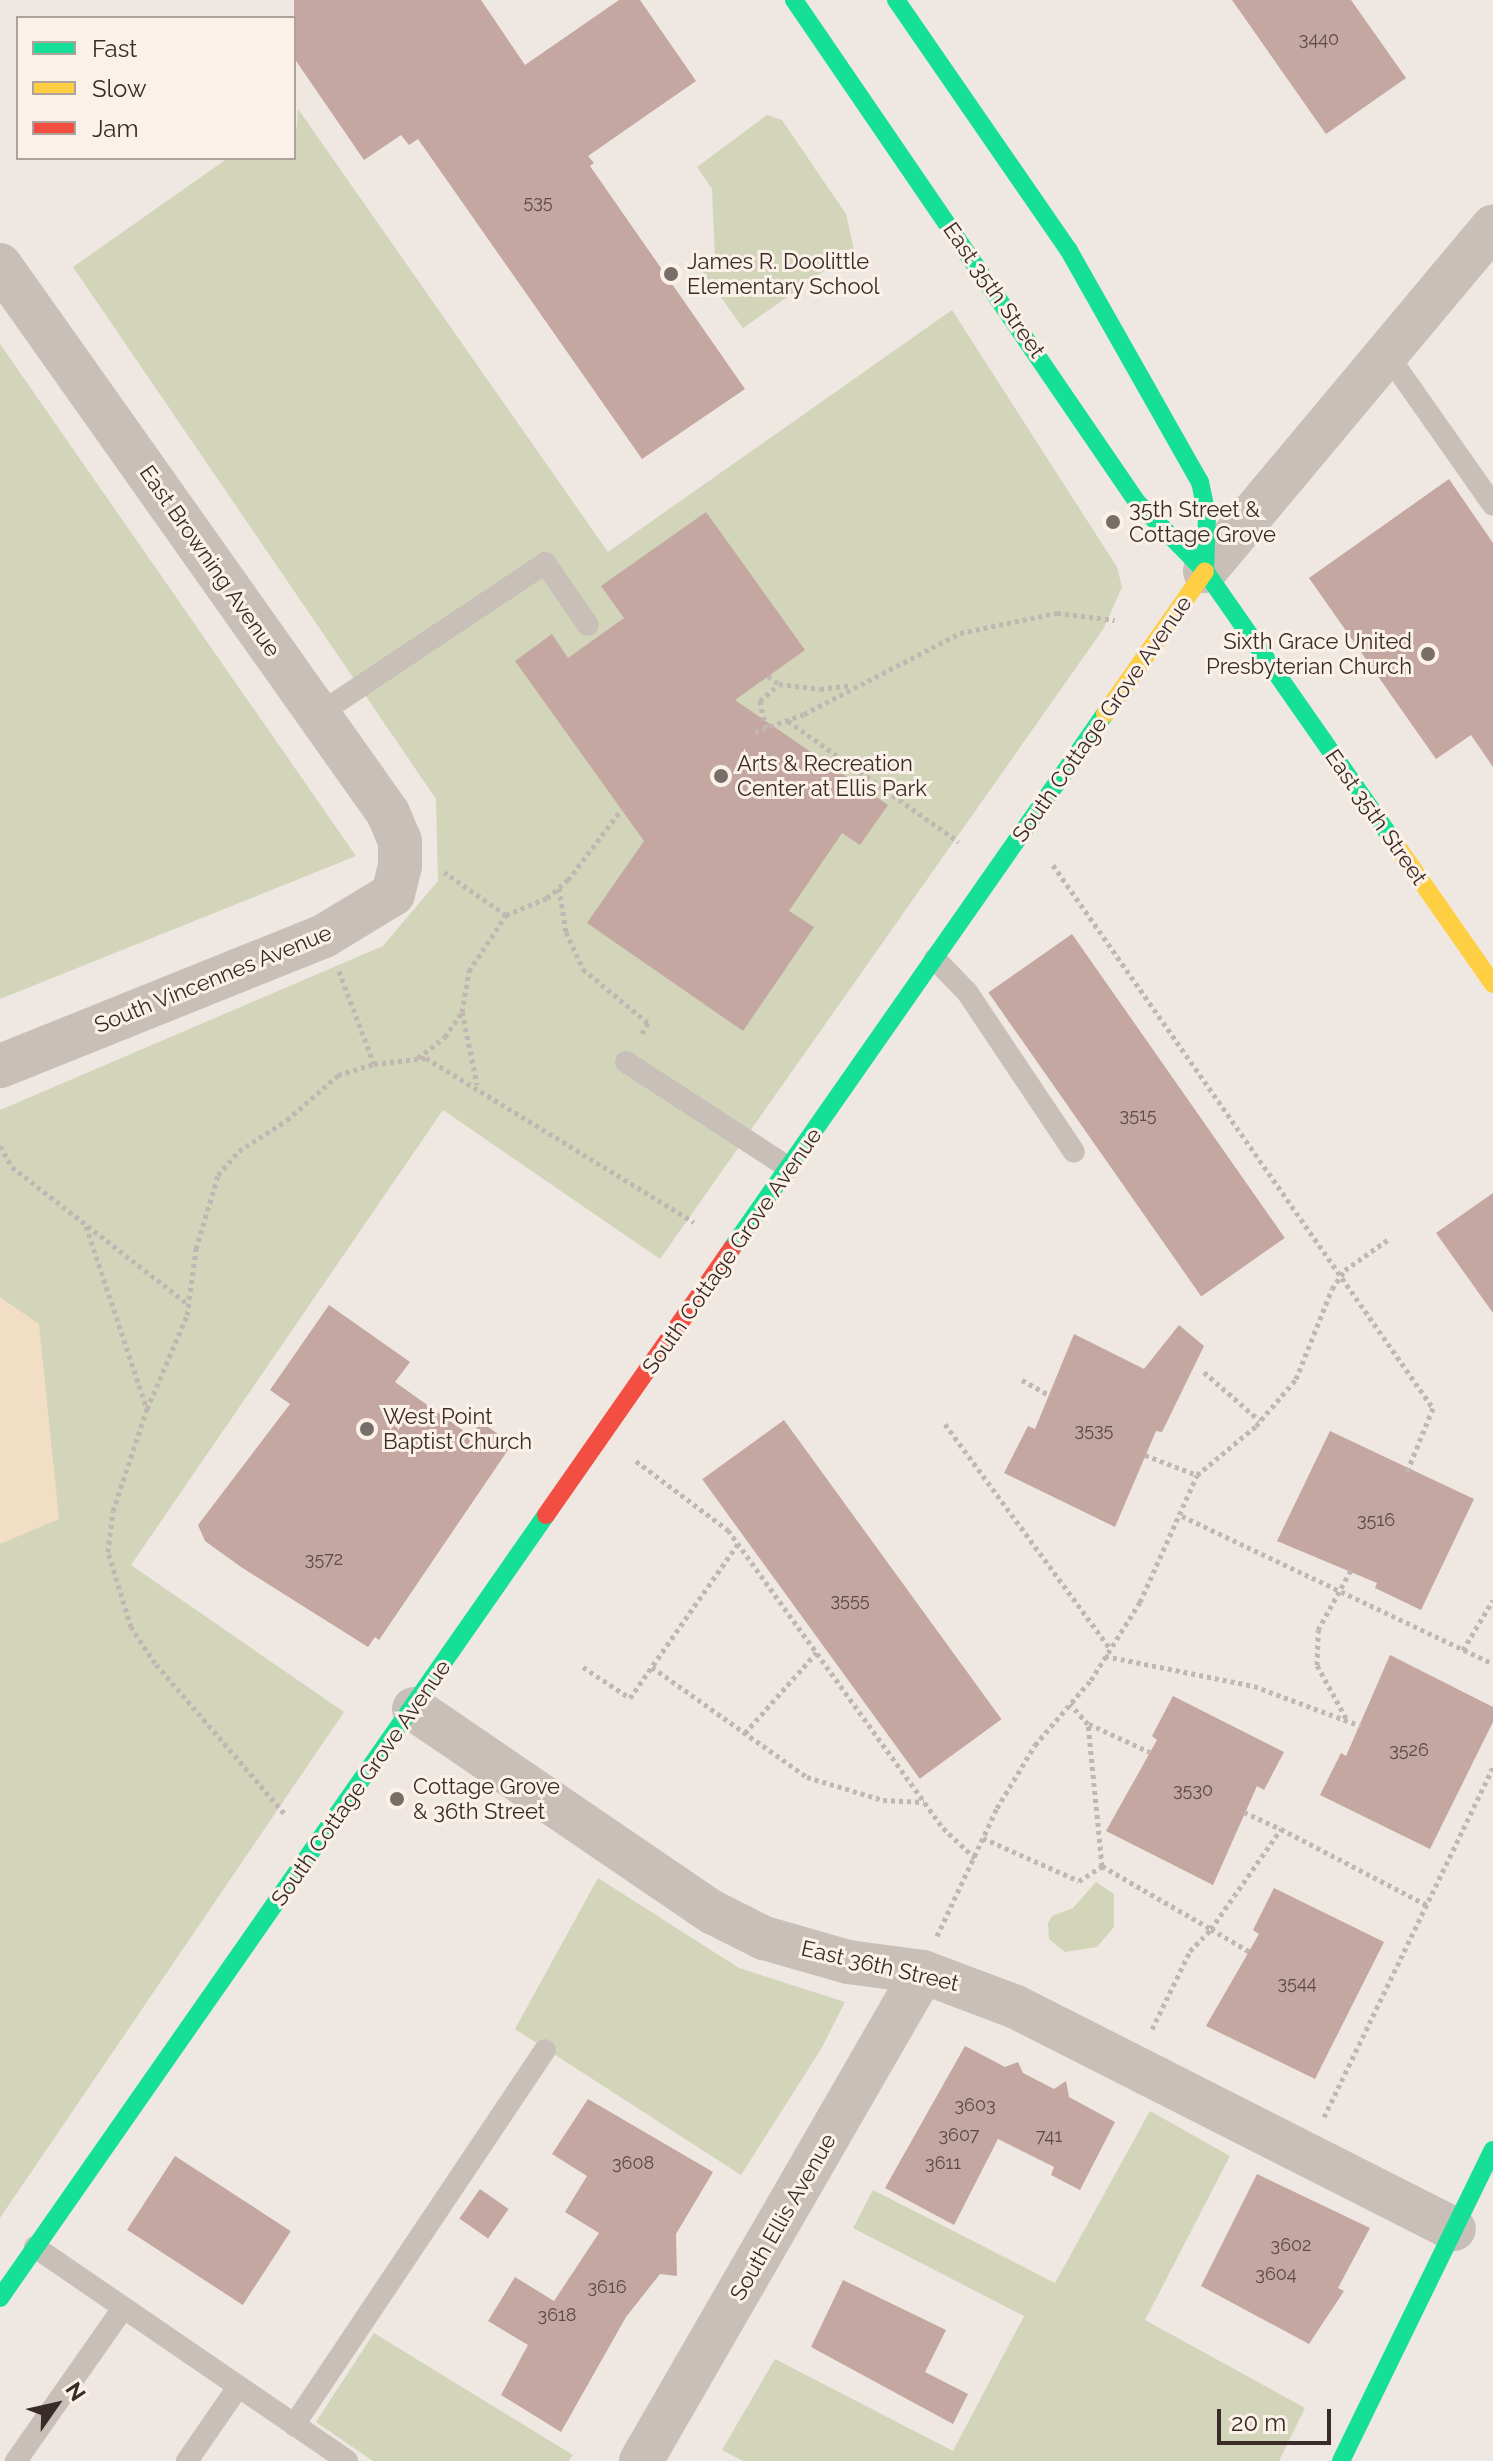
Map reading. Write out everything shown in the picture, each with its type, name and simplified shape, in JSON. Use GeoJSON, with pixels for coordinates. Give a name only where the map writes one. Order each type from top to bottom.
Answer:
{"type":"FeatureCollection","features":[{"type":"Feature","properties":{"kind":"main road","name":"East 35th Street"},"geometry":{"type":"LineString","coordinates":[[794,0],[1137,502],[1205,571],[1493,984]]}},
{"type":"Feature","properties":{"kind":"main road"},"geometry":{"type":"LineString","coordinates":[[896,0],[1068,249],[1193,469],[1207,516],[1205,571]]}},
{"type":"Feature","properties":{"kind":"main road","name":"South Cottage Grove Avenue"},"geometry":{"type":"LineString","coordinates":[[0,2298],[414,1709],[1205,571]]}},
{"type":"Feature","properties":{"kind":"main road"},"geometry":{"type":"LineString","coordinates":[[1341,2461],[1493,2150]]}},
{"type":"Feature","properties":{"kind":"street","name":"South Cottage Grove Avenue"},"geometry":{"type":"LineString","coordinates":[[1205,571],[1493,227]]}},
{"type":"Feature","properties":{"kind":"street","name":"East Browning Avenue"},"geometry":{"type":"LineString","coordinates":[[0,265],[388,813],[400,841],[400,866]]}},
{"type":"Feature","properties":{"kind":"street","name":"South Vincennes Avenue"},"geometry":{"type":"LineString","coordinates":[[0,1066],[324,936],[393,894],[400,866]]}},
{"type":"Feature","properties":{"kind":"street","name":"East 36th Street"},"geometry":{"type":"LineString","coordinates":[[414,1709],[712,1912],[764,1938],[848,1962],[930,1954],[1016,2007],[1454,2229]]}},
{"type":"Feature","properties":{"kind":"street","name":"South Ellis Avenue"},"geometry":{"type":"LineString","coordinates":[[641,2461],[930,1954]]}},
{"type":"Feature","properties":{"kind":"lane"},"geometry":{"type":"LineString","coordinates":[[1387,354],[1493,505]]}},
{"type":"Feature","properties":{"kind":"lane"},"geometry":{"type":"LineString","coordinates":[[319,714],[545,563],[588,625]]}},
{"type":"Feature","properties":{"kind":"lane"},"geometry":{"type":"LineString","coordinates":[[935,959],[967,992],[1074,1152]]}},
{"type":"Feature","properties":{"kind":"lane"},"geometry":{"type":"LineString","coordinates":[[626,1062],[789,1168]]}},
{"type":"Feature","properties":{"kind":"lane"},"geometry":{"type":"LineString","coordinates":[[294,2425],[545,2050]]}},
{"type":"Feature","properties":{"kind":"lane"},"geometry":{"type":"LineString","coordinates":[[35,2247],[347,2461]]}},
{"type":"Feature","properties":{"kind":"lane"},"geometry":{"type":"LineString","coordinates":[[16,2461],[123,2308]]}},
{"type":"Feature","properties":{"kind":"lane"},"geometry":{"type":"LineString","coordinates":[[187,2461],[238,2387]]}},
{"type":"Feature","properties":{"kind":"path"},"geometry":{"type":"LineString","coordinates":[[755,732],[787,720],[960,633],[1057,613],[1115,620]]}},
{"type":"Feature","properties":{"kind":"path"},"geometry":{"type":"LineString","coordinates":[[768,676],[779,684],[820,689],[857,684]]}},
{"type":"Feature","properties":{"kind":"path"},"geometry":{"type":"LineString","coordinates":[[766,728],[760,701],[779,684]]}},
{"type":"Feature","properties":{"kind":"path"},"geometry":{"type":"LineString","coordinates":[[787,720],[959,842]]}},
{"type":"Feature","properties":{"kind":"path"},"geometry":{"type":"LineString","coordinates":[[477,1085],[462,1012],[469,971],[506,915],[559,888],[621,810]]}},
{"type":"Feature","properties":{"kind":"path"},"geometry":{"type":"LineString","coordinates":[[1053,865],[1433,1408],[1406,1474]]}},
{"type":"Feature","properties":{"kind":"path"},"geometry":{"type":"LineString","coordinates":[[444,872],[506,915]]}},
{"type":"Feature","properties":{"kind":"path"},"geometry":{"type":"LineString","coordinates":[[559,888],[566,932],[583,969],[648,1023],[626,1062]]}},
{"type":"Feature","properties":{"kind":"path"},"geometry":{"type":"LineString","coordinates":[[335,961],[374,1064]]}},
{"type":"Feature","properties":{"kind":"path"},"geometry":{"type":"LineString","coordinates":[[417,1058],[445,1037],[462,1012]]}},
{"type":"Feature","properties":{"kind":"path"},"geometry":{"type":"LineString","coordinates":[[284,1813],[155,1663],[131,1627],[114,1587],[108,1552],[113,1511],[147,1409],[189,1305],[196,1249],[212,1191],[225,1165],[338,1075],[374,1064],[417,1058],[448,1068],[477,1085],[694,1222]]}},
{"type":"Feature","properties":{"kind":"path"},"geometry":{"type":"LineString","coordinates":[[0,1146],[12,1167],[189,1305]]}},
{"type":"Feature","properties":{"kind":"path"},"geometry":{"type":"LineString","coordinates":[[86,1225],[147,1409]]}},
{"type":"Feature","properties":{"kind":"path"},"geometry":{"type":"LineString","coordinates":[[930,1954],[983,1838],[1035,1745],[1110,1649],[1182,1516],[1197,1475],[1260,1421],[1296,1379],[1342,1276],[1389,1239]]}},
{"type":"Feature","properties":{"kind":"path"},"geometry":{"type":"LineString","coordinates":[[1204,1372],[1260,1421]]}},
{"type":"Feature","properties":{"kind":"path"},"geometry":{"type":"LineString","coordinates":[[1022,1380],[1051,1396]]}},
{"type":"Feature","properties":{"kind":"path"},"geometry":{"type":"LineString","coordinates":[[945,1424],[1110,1649]]}},
{"type":"Feature","properties":{"kind":"path"},"geometry":{"type":"LineString","coordinates":[[1145,1455],[1197,1475]]}},
{"type":"Feature","properties":{"kind":"path"},"geometry":{"type":"LineString","coordinates":[[636,1461],[728,1530],[924,1802],[975,1858]]}},
{"type":"Feature","properties":{"kind":"path"},"geometry":{"type":"LineString","coordinates":[[1182,1516],[1493,1664]]}},
{"type":"Feature","properties":{"kind":"path"},"geometry":{"type":"LineString","coordinates":[[583,1667],[630,1698],[738,1544]]}},
{"type":"Feature","properties":{"kind":"path"},"geometry":{"type":"LineString","coordinates":[[1346,1719],[1317,1665],[1318,1630],[1351,1570]]}},
{"type":"Feature","properties":{"kind":"path"},"geometry":{"type":"LineString","coordinates":[[1463,1650],[1493,1600]]}},
{"type":"Feature","properties":{"kind":"path"},"geometry":{"type":"LineString","coordinates":[[745,1733],[817,1652]]}},
{"type":"Feature","properties":{"kind":"path"},"geometry":{"type":"LineString","coordinates":[[1105,1656],[1254,1686],[1361,1726]]}},
{"type":"Feature","properties":{"kind":"path"},"geometry":{"type":"LineString","coordinates":[[652,1667],[807,1777],[883,1800],[924,1802]]}},
{"type":"Feature","properties":{"kind":"path"},"geometry":{"type":"LineString","coordinates":[[1070,1704],[1088,1724],[1150,1752]]}},
{"type":"Feature","properties":{"kind":"path"},"geometry":{"type":"LineString","coordinates":[[1088,1724],[1102,1866]]}},
{"type":"Feature","properties":{"kind":"path"},"geometry":{"type":"LineString","coordinates":[[1323,2119],[1493,1768]]}},
{"type":"Feature","properties":{"kind":"path"},"geometry":{"type":"LineString","coordinates":[[1244,1812],[1427,1905]]}},
{"type":"Feature","properties":{"kind":"path"},"geometry":{"type":"LineString","coordinates":[[1150,2034],[1190,1951],[1211,1929],[1281,1829]]}},
{"type":"Feature","properties":{"kind":"path"},"geometry":{"type":"LineString","coordinates":[[983,1838],[1079,1881],[1102,1866]]}},
{"type":"Feature","properties":{"kind":"path"},"geometry":{"type":"LineString","coordinates":[[1102,1866],[1250,1952]]}},
{"type":"Feature","properties":{"kind":"green space"},"geometry":{"type":"Polygon","coordinates":[[[298,109],[608,552],[952,310],[1117,567],[1122,587],[1104,628],[660,1259],[443,1110],[131,1565],[344,1712],[0,2218],[0,1110],[383,946],[438,881],[436,799],[73,267],[225,160],[296,160],[298,109]]]}},
{"type":"Feature","properties":{"kind":"green space"},"geometry":{"type":"Polygon","coordinates":[[[767,115],[782,120],[846,214],[854,250],[743,328],[700,268],[715,257],[712,189],[697,167],[767,115]]]}},
{"type":"Feature","properties":{"kind":"green space"},"geometry":{"type":"Polygon","coordinates":[[[0,344],[356,856],[0,999],[0,344]]]}},
{"type":"Feature","properties":{"kind":"green space"},"geometry":{"type":"Polygon","coordinates":[[[598,1878],[739,1968],[845,2002],[821,2049],[741,2175],[515,2029],[598,1878]]]}},
{"type":"Feature","properties":{"kind":"green space"},"geometry":{"type":"Polygon","coordinates":[[[1096,1882],[1114,1894],[1114,1927],[1097,1947],[1065,1952],[1049,1939],[1048,1923],[1052,1916],[1073,1908],[1096,1882]]]}},
{"type":"Feature","properties":{"kind":"green space"},"geometry":{"type":"Polygon","coordinates":[[[1150,2111],[1230,2156],[1145,2320],[1305,2408],[1279,2461],[743,2461],[722,2450],[775,2359],[953,2451],[1024,2316],[853,2228],[873,2190],[1055,2283],[1150,2111]]]}},
{"type":"Feature","properties":{"kind":"green space"},"geometry":{"type":"Polygon","coordinates":[[[374,2333],[573,2455],[569,2461],[373,2461],[316,2422],[374,2333]]]}},
{"type":"Feature","properties":{"kind":"sand"},"geometry":{"type":"Polygon","coordinates":[[[0,1297],[39,1324],[59,1519],[0,1544],[0,1297]]]}},
{"type":"Feature","properties":{"kind":"building"},"geometry":{"type":"Polygon","coordinates":[[[294,0],[481,0],[525,65],[619,0],[640,0],[696,81],[588,156],[594,163],[590,166],[745,389],[642,459],[418,139],[409,145],[401,135],[364,160],[296,61],[294,0]]]}},
{"type":"Feature","properties":{"kind":"building"},"geometry":{"type":"Polygon","coordinates":[[[1232,0],[1351,0],[1406,78],[1326,134],[1232,0]]]}},
{"type":"Feature","properties":{"kind":"building","name":"Sixth Grace United Presbyterian Church"},"geometry":{"type":"Polygon","coordinates":[[[1449,479],[1493,543],[1493,767],[1471,735],[1436,759],[1309,578],[1449,479]]]}},
{"type":"Feature","properties":{"kind":"building","name":"Arts & Recreation Center at Ellis Park"},"geometry":{"type":"Polygon","coordinates":[[[706,512],[805,650],[735,700],[888,805],[860,845],[842,833],[789,911],[814,927],[743,1031],[587,923],[644,841],[515,661],[552,634],[568,658],[624,618],[601,586],[706,512]]]}},
{"type":"Feature","properties":{"kind":"building"},"geometry":{"type":"Polygon","coordinates":[[[1072,934],[1285,1238],[1201,1296],[988,993],[1072,934]]]}},
{"type":"Feature","properties":{"kind":"building"},"geometry":{"type":"Polygon","coordinates":[[[1493,1193],[1493,1313],[1436,1233],[1493,1193]]]}},
{"type":"Feature","properties":{"kind":"building"},"geometry":{"type":"Polygon","coordinates":[[[329,1305],[410,1362],[395,1382],[471,1436],[481,1422],[512,1444],[379,1640],[375,1637],[368,1647],[241,1567],[205,1541],[198,1525],[290,1404],[270,1390],[329,1305]]]}},
{"type":"Feature","properties":{"kind":"building"},"geometry":{"type":"Polygon","coordinates":[[[1179,1325],[1204,1346],[1162,1432],[1156,1431],[1115,1527],[1004,1473],[1028,1426],[1035,1429],[1074,1334],[1144,1369],[1179,1325]]]}},
{"type":"Feature","properties":{"kind":"building"},"geometry":{"type":"Polygon","coordinates":[[[784,1420],[1001,1719],[920,1779],[702,1479],[784,1420]]]}},
{"type":"Feature","properties":{"kind":"building"},"geometry":{"type":"Polygon","coordinates":[[[1330,1431],[1474,1499],[1421,1610],[1375,1588],[1377,1583],[1277,1541],[1330,1431]]]}},
{"type":"Feature","properties":{"kind":"building"},"geometry":{"type":"Polygon","coordinates":[[[1390,1655],[1493,1707],[1493,1722],[1430,1849],[1320,1795],[1341,1753],[1346,1756],[1390,1655]]]}},
{"type":"Feature","properties":{"kind":"building"},"geometry":{"type":"Polygon","coordinates":[[[1173,1696],[1284,1752],[1264,1790],[1257,1786],[1213,1885],[1106,1831],[1157,1740],[1152,1736],[1173,1696]]]}},
{"type":"Feature","properties":{"kind":"building"},"geometry":{"type":"Polygon","coordinates":[[[1274,1888],[1384,1942],[1315,2079],[1206,2026],[1259,1934],[1253,1930],[1274,1888]]]}},
{"type":"Feature","properties":{"kind":"building"},"geometry":{"type":"Polygon","coordinates":[[[965,2046],[1005,2067],[1018,2062],[1023,2073],[1054,2089],[1066,2081],[1069,2097],[1115,2122],[1080,2190],[1051,2175],[1054,2167],[998,2139],[954,2225],[885,2188],[965,2046]]]}},
{"type":"Feature","properties":{"kind":"building"},"geometry":{"type":"Polygon","coordinates":[[[588,2099],[713,2172],[676,2234],[677,2276],[660,2274],[626,2317],[561,2432],[501,2395],[528,2345],[488,2321],[515,2277],[554,2301],[599,2233],[565,2212],[587,2176],[552,2154],[588,2099]]]}},
{"type":"Feature","properties":{"kind":"building"},"geometry":{"type":"Polygon","coordinates":[[[175,2156],[291,2231],[243,2305],[127,2230],[175,2156]]]}},
{"type":"Feature","properties":{"kind":"building"},"geometry":{"type":"Polygon","coordinates":[[[1257,2174],[1370,2228],[1338,2288],[1344,2291],[1309,2344],[1201,2286],[1257,2174]]]}},
{"type":"Feature","properties":{"kind":"building"},"geometry":{"type":"Polygon","coordinates":[[[480,2189],[509,2209],[488,2239],[459,2218],[480,2189]]]}},
{"type":"Feature","properties":{"kind":"building"},"geometry":{"type":"Polygon","coordinates":[[[843,2280],[946,2330],[925,2372],[968,2394],[953,2424],[811,2347],[843,2280]]]}},
{"type":"Feature","properties":{"kind":"traffic: fast"},"geometry":{"type":"LineString","coordinates":[[794,0],[1137,502],[1205,571],[1394,842]]}},
{"type":"Feature","properties":{"kind":"traffic: fast"},"geometry":{"type":"LineString","coordinates":[[896,0],[1068,249],[1200,482],[1207,516],[1205,571]]}},
{"type":"Feature","properties":{"kind":"traffic: fast"},"geometry":{"type":"LineString","coordinates":[[732,1248],[1105,714]]}},
{"type":"Feature","properties":{"kind":"traffic: fast"},"geometry":{"type":"LineString","coordinates":[[0,2298],[546,1515]]}},
{"type":"Feature","properties":{"kind":"traffic: fast"},"geometry":{"type":"LineString","coordinates":[[1341,2461],[1493,2150]]}},
{"type":"Feature","properties":{"kind":"traffic: slow"},"geometry":{"type":"LineString","coordinates":[[1105,714],[1205,571]]}},
{"type":"Feature","properties":{"kind":"traffic: slow"},"geometry":{"type":"LineString","coordinates":[[1394,842],[1493,984]]}},
{"type":"Feature","properties":{"kind":"traffic: jam"},"geometry":{"type":"LineString","coordinates":[[546,1515],[732,1248]]}},
{"type":"Feature","properties":{"kind":"place","name":"James R. Doolittle Elementary School"},"geometry":{"type":"Point","coordinates":[671,274]}},
{"type":"Feature","properties":{"kind":"place","name":"35th Street & Cottage Grove"},"geometry":{"type":"Point","coordinates":[1113,522]}},
{"type":"Feature","properties":{"kind":"place","name":"Sixth Grace United Presbyterian Church"},"geometry":{"type":"Point","coordinates":[1428,654]}},
{"type":"Feature","properties":{"kind":"place","name":"Arts & Recreation Center at Ellis Park"},"geometry":{"type":"Point","coordinates":[721,776]}},
{"type":"Feature","properties":{"kind":"place","name":"West Point Baptist Church"},"geometry":{"type":"Point","coordinates":[367,1429]}},
{"type":"Feature","properties":{"kind":"place","name":"Cottage Grove & 36th Street"},"geometry":{"type":"Point","coordinates":[397,1799]}}]}
